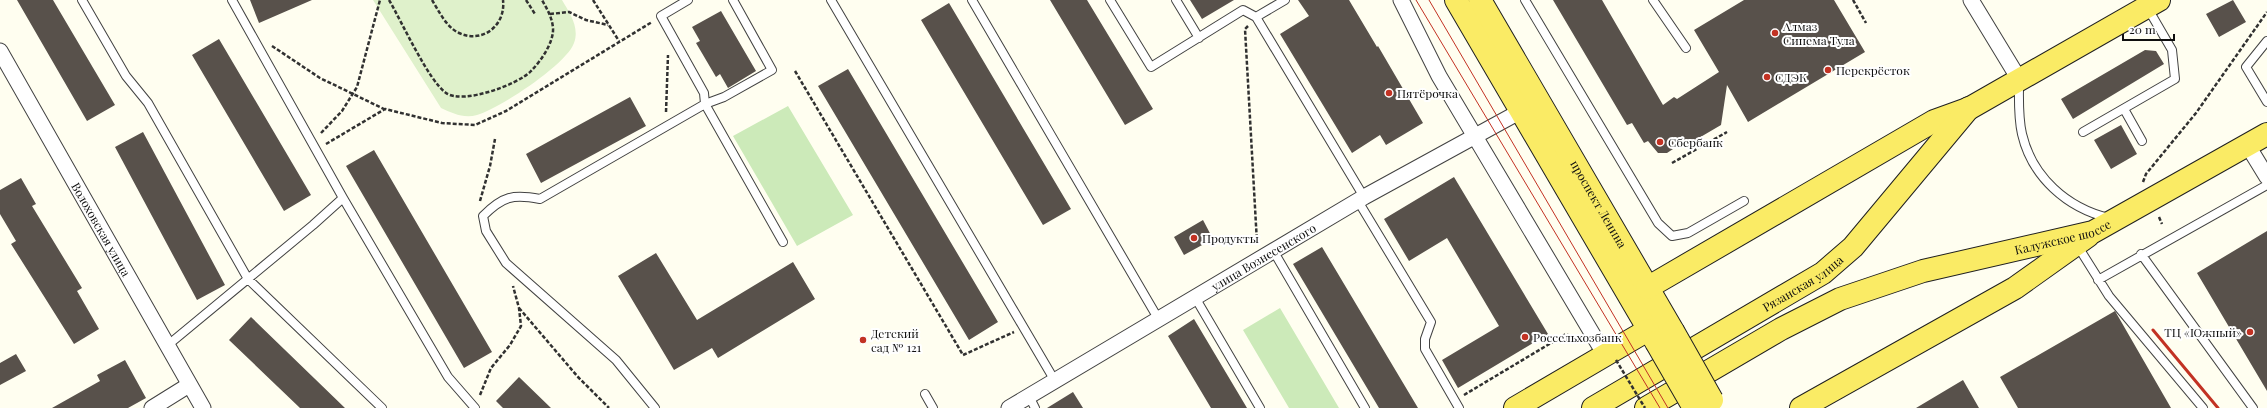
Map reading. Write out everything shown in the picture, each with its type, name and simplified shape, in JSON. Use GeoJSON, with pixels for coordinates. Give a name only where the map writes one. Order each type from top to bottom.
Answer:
{"type":"FeatureCollection","features":[{"type":"Feature","properties":{"kind":"main road","name":"проспект Ленина"},"geometry":{"type":"LineString","coordinates":[[1456,0],[1521,111],[1659,334],[1708,405]]}},
{"type":"Feature","properties":{"kind":"main road","name":"проспект Ленина"},"geometry":{"type":"LineString","coordinates":[[1480,0],[1647,288],[1659,334]]}},
{"type":"Feature","properties":{"kind":"main road"},"geometry":{"type":"LineString","coordinates":[[1647,288],[1934,121],[1970,108],[2153,3]]}},
{"type":"Feature","properties":{"kind":"main road","name":"Рязанская улица"},"geometry":{"type":"LineString","coordinates":[[1593,408],[1823,273],[1853,247],[1970,108]]}},
{"type":"Feature","properties":{"kind":"main road","name":"Калужское шоссе"},"geometry":{"type":"LineString","coordinates":[[1645,408],[1781,329],[1840,299],[1923,271],[2085,238],[2114,219],[2248,146],[2267,134]]}},
{"type":"Feature","properties":{"kind":"main road"},"geometry":{"type":"LineString","coordinates":[[1801,408],[2015,288],[2085,238]]}},
{"type":"Feature","properties":{"kind":"main road"},"geometry":{"type":"LineString","coordinates":[[1515,408],[1611,357],[1659,334]]}},
{"type":"Feature","properties":{"kind":"street"},"geometry":{"type":"LineString","coordinates":[[1401,0],[1439,76],[1611,357]]}},
{"type":"Feature","properties":{"kind":"street"},"geometry":{"type":"LineString","coordinates":[[1971,0],[2019,79]]}},
{"type":"Feature","properties":{"kind":"street","name":"Волоховская улица"},"geometry":{"type":"LineString","coordinates":[[0,51],[203,408]]}},
{"type":"Feature","properties":{"kind":"street","name":"улица Вознесенского"},"geometry":{"type":"LineString","coordinates":[[1009,408],[1032,402],[1055,381],[1196,299],[1361,199],[1521,111]]}},
{"type":"Feature","properties":{"kind":"street"},"geometry":{"type":"LineString","coordinates":[[2248,146],[2267,177]]}},
{"type":"Feature","properties":{"kind":"street"},"geometry":{"type":"LineString","coordinates":[[152,408],[189,385]]}},
{"type":"Feature","properties":{"kind":"lane"},"geometry":{"type":"LineString","coordinates":[[82,0],[126,76],[148,103],[248,279],[382,408]]}},
{"type":"Feature","properties":{"kind":"lane"},"geometry":{"type":"LineString","coordinates":[[232,0],[343,198],[448,377],[476,405]]}},
{"type":"Feature","properties":{"kind":"lane"},"geometry":{"type":"LineString","coordinates":[[688,0],[661,16],[704,93],[705,104],[783,242]]}},
{"type":"Feature","properties":{"kind":"lane"},"geometry":{"type":"LineString","coordinates":[[655,408],[616,360],[506,263],[486,231],[483,216],[497,202],[512,196],[540,199],[705,104],[724,97],[772,70],[733,0]]}},
{"type":"Feature","properties":{"kind":"lane"},"geometry":{"type":"LineString","coordinates":[[831,0],[1055,381]]}},
{"type":"Feature","properties":{"kind":"lane"},"geometry":{"type":"LineString","coordinates":[[972,0],[1159,320]]}},
{"type":"Feature","properties":{"kind":"lane"},"geometry":{"type":"LineString","coordinates":[[1110,0],[1151,67],[1243,10],[1256,17],[1431,322],[1425,339],[1425,349],[1459,408]]}},
{"type":"Feature","properties":{"kind":"lane"},"geometry":{"type":"LineString","coordinates":[[1176,0],[1198,38]]}},
{"type":"Feature","properties":{"kind":"lane"},"geometry":{"type":"LineString","coordinates":[[1256,17],[1285,0]]}},
{"type":"Feature","properties":{"kind":"lane"},"geometry":{"type":"LineString","coordinates":[[1525,0],[1658,223],[1672,236],[1688,234],[1744,201]]}},
{"type":"Feature","properties":{"kind":"lane"},"geometry":{"type":"LineString","coordinates":[[1653,0],[1686,48]]}},
{"type":"Feature","properties":{"kind":"lane"},"geometry":{"type":"LineString","coordinates":[[2083,132],[2175,79],[2172,50],[2153,3]]}},
{"type":"Feature","properties":{"kind":"lane"},"geometry":{"type":"LineString","coordinates":[[2267,41],[2246,67],[2267,102]]}},
{"type":"Feature","properties":{"kind":"lane"},"geometry":{"type":"LineString","coordinates":[[2019,79],[2022,134],[2034,166],[2055,192],[2089,213],[2114,219]]}},
{"type":"Feature","properties":{"kind":"lane"},"geometry":{"type":"LineString","coordinates":[[2124,109],[2142,141]]}},
{"type":"Feature","properties":{"kind":"lane"},"geometry":{"type":"LineString","coordinates":[[2098,280],[2141,254],[2267,185]]}},
{"type":"Feature","properties":{"kind":"lane"},"geometry":{"type":"LineString","coordinates":[[168,346],[313,226],[343,198]]}},
{"type":"Feature","properties":{"kind":"lane"},"geometry":{"type":"LineString","coordinates":[[2085,238],[2098,280],[2108,296],[2203,408]]}},
{"type":"Feature","properties":{"kind":"lane"},"geometry":{"type":"LineString","coordinates":[[1274,252],[1365,408]]}},
{"type":"Feature","properties":{"kind":"lane"},"geometry":{"type":"LineString","coordinates":[[2141,254],[2253,408]]}},
{"type":"Feature","properties":{"kind":"lane"},"geometry":{"type":"LineString","coordinates":[[1196,299],[1260,408]]}},
{"type":"Feature","properties":{"kind":"lane"},"geometry":{"type":"LineString","coordinates":[[924,394],[933,408]]}},
{"type":"Feature","properties":{"kind":"path"},"geometry":{"type":"LineString","coordinates":[[315,147],[326,126],[342,111],[357,87],[380,0]]}},
{"type":"Feature","properties":{"kind":"path"},"geometry":{"type":"LineString","coordinates":[[389,0],[432,76],[447,94],[462,98],[493,90],[530,72],[542,58],[553,29],[550,14],[542,0]]}},
{"type":"Feature","properties":{"kind":"path"},"geometry":{"type":"LineString","coordinates":[[432,0],[450,27],[459,33],[478,36],[488,33],[501,20],[503,0]]}},
{"type":"Feature","properties":{"kind":"path"},"geometry":{"type":"LineString","coordinates":[[526,0],[535,14]]}},
{"type":"Feature","properties":{"kind":"path"},"geometry":{"type":"LineString","coordinates":[[593,0],[619,41]]}},
{"type":"Feature","properties":{"kind":"path"},"geometry":{"type":"LineString","coordinates":[[1853,0],[1866,22]]}},
{"type":"Feature","properties":{"kind":"path"},"geometry":{"type":"LineString","coordinates":[[550,14],[569,12],[586,20],[608,25]]}},
{"type":"Feature","properties":{"kind":"path"},"geometry":{"type":"LineString","coordinates":[[2142,186],[2146,174],[2196,113],[2267,12]]}},
{"type":"Feature","properties":{"kind":"path"},"geometry":{"type":"LineString","coordinates":[[247,27],[320,78],[385,109],[442,123],[475,125],[506,111],[661,16]]}},
{"type":"Feature","properties":{"kind":"path"},"geometry":{"type":"LineString","coordinates":[[1256,17],[1245,29],[1258,262]]}},
{"type":"Feature","properties":{"kind":"path"},"geometry":{"type":"LineString","coordinates":[[663,118],[666,113],[670,34]]}},
{"type":"Feature","properties":{"kind":"path"},"geometry":{"type":"LineString","coordinates":[[795,71],[963,355],[1024,327]]}},
{"type":"Feature","properties":{"kind":"path"},"geometry":{"type":"LineString","coordinates":[[315,147],[385,109]]}},
{"type":"Feature","properties":{"kind":"path"},"geometry":{"type":"LineString","coordinates":[[1672,163],[1727,132]]}},
{"type":"Feature","properties":{"kind":"path"},"geometry":{"type":"LineString","coordinates":[[479,205],[490,166],[495,139]]}},
{"type":"Feature","properties":{"kind":"path"},"geometry":{"type":"LineString","coordinates":[[2159,218],[2162,224]]}},
{"type":"Feature","properties":{"kind":"path"},"geometry":{"type":"LineString","coordinates":[[476,405],[491,368],[510,345],[520,326],[519,308],[513,287],[509,282]]}},
{"type":"Feature","properties":{"kind":"path"},"geometry":{"type":"LineString","coordinates":[[519,308],[578,377],[609,408]]}},
{"type":"Feature","properties":{"kind":"path"},"geometry":{"type":"LineString","coordinates":[[1455,400],[1566,334],[1579,341]]}},
{"type":"Feature","properties":{"kind":"path"},"geometry":{"type":"LineString","coordinates":[[1611,357],[1645,408]]}},
{"type":"Feature","properties":{"kind":"green space"},"geometry":{"type":"Polygon","coordinates":[[[373,0],[562,0],[575,26],[576,31],[574,43],[569,52],[559,62],[516,95],[477,115],[463,116],[441,108],[373,0]]]}},
{"type":"Feature","properties":{"kind":"green space"},"geometry":{"type":"Polygon","coordinates":[[[788,106],[853,215],[797,246],[733,136],[788,106]]]}},
{"type":"Feature","properties":{"kind":"green space"},"geometry":{"type":"Polygon","coordinates":[[[1280,308],[1339,408],[1289,408],[1243,330],[1280,308]]]}},
{"type":"Feature","properties":{"kind":"building"},"geometry":{"type":"Polygon","coordinates":[[[17,0],[53,0],[115,105],[87,121],[17,0]]]}},
{"type":"Feature","properties":{"kind":"building"},"geometry":{"type":"Polygon","coordinates":[[[250,0],[312,0],[259,23],[250,0]]]}},
{"type":"Feature","properties":{"kind":"building"},"geometry":{"type":"Polygon","coordinates":[[[1050,0],[1087,0],[1153,109],[1125,125],[1050,0]]]}},
{"type":"Feature","properties":{"kind":"building"},"geometry":{"type":"Polygon","coordinates":[[[1190,0],[1234,0],[1202,19],[1190,0]]]}},
{"type":"Feature","properties":{"kind":"building"},"geometry":{"type":"Polygon","coordinates":[[[1298,0],[1349,0],[1423,123],[1386,145],[1380,135],[1352,153],[1280,34],[1309,16],[1298,0]]]}},
{"type":"Feature","properties":{"kind":"building"},"geometry":{"type":"Polygon","coordinates":[[[1553,0],[1602,0],[1663,105],[1674,97],[1677,99],[1719,72],[1694,30],[1744,0],[1834,0],[1865,52],[1748,122],[1727,85],[1721,125],[1692,142],[1679,145],[1667,153],[1658,153],[1648,141],[1644,143],[1632,123],[1627,125],[1553,0]]]}},
{"type":"Feature","properties":{"kind":"building"},"geometry":{"type":"Polygon","coordinates":[[[2233,0],[2246,22],[2219,37],[2206,14],[2233,0]]]}},
{"type":"Feature","properties":{"kind":"building"},"geometry":{"type":"Polygon","coordinates":[[[949,3],[1071,209],[1043,225],[921,20],[949,3]]]}},
{"type":"Feature","properties":{"kind":"building"},"geometry":{"type":"Polygon","coordinates":[[[721,11],[756,71],[728,88],[720,74],[716,77],[696,43],[700,41],[692,27],[721,11]]]}},
{"type":"Feature","properties":{"kind":"building"},"geometry":{"type":"Polygon","coordinates":[[[219,39],[311,195],[284,211],[192,55],[219,39]]]}},
{"type":"Feature","properties":{"kind":"building"},"geometry":{"type":"Polygon","coordinates":[[[2145,50],[2156,51],[2164,64],[2073,119],[2061,99],[2145,50]]]}},
{"type":"Feature","properties":{"kind":"building"},"geometry":{"type":"Polygon","coordinates":[[[848,69],[998,322],[969,340],[818,86],[848,69]]]}},
{"type":"Feature","properties":{"kind":"building"},"geometry":{"type":"Polygon","coordinates":[[[630,97],[646,126],[541,183],[526,154],[630,97]]]}},
{"type":"Feature","properties":{"kind":"building"},"geometry":{"type":"Polygon","coordinates":[[[2121,125],[2137,154],[2111,169],[2094,140],[2121,125]]]}},
{"type":"Feature","properties":{"kind":"building"},"geometry":{"type":"Polygon","coordinates":[[[143,132],[225,285],[197,300],[115,147],[143,132]]]}},
{"type":"Feature","properties":{"kind":"building"},"geometry":{"type":"Polygon","coordinates":[[[374,150],[492,352],[464,368],[346,166],[374,150]]]}},
{"type":"Feature","properties":{"kind":"building"},"geometry":{"type":"Polygon","coordinates":[[[1454,177],[1548,334],[1458,388],[1442,360],[1499,326],[1447,238],[1409,261],[1384,219],[1454,177]]]}},
{"type":"Feature","properties":{"kind":"building"},"geometry":{"type":"Polygon","coordinates":[[[21,178],[36,204],[32,206],[82,288],[77,291],[99,329],[74,344],[11,244],[16,241],[0,214],[0,190],[21,178]]]}},
{"type":"Feature","properties":{"kind":"building"},"geometry":{"type":"Polygon","coordinates":[[[1203,220],[1213,239],[1184,255],[1174,237],[1203,220]]]}},
{"type":"Feature","properties":{"kind":"building","name":"ТЦ «Южный»"},"geometry":{"type":"Polygon","coordinates":[[[2267,231],[2267,391],[2197,273],[2267,231]]]}},
{"type":"Feature","properties":{"kind":"building"},"geometry":{"type":"Polygon","coordinates":[[[1322,247],[1418,408],[1379,408],[1293,264],[1322,247]]]}},
{"type":"Feature","properties":{"kind":"building"},"geometry":{"type":"Polygon","coordinates":[[[656,253],[697,320],[793,262],[815,299],[718,358],[712,348],[674,370],[618,276],[656,253]]]}},
{"type":"Feature","properties":{"kind":"building"},"geometry":{"type":"Polygon","coordinates":[[[2115,311],[2171,408],[2018,408],[2000,377],[2115,311]]]}},
{"type":"Feature","properties":{"kind":"building"},"geometry":{"type":"Polygon","coordinates":[[[251,317],[345,408],[300,408],[229,340],[251,317]]]}},
{"type":"Feature","properties":{"kind":"building"},"geometry":{"type":"Polygon","coordinates":[[[1194,319],[1247,408],[1211,408],[1168,336],[1194,319]]]}},
{"type":"Feature","properties":{"kind":"building"},"geometry":{"type":"Polygon","coordinates":[[[16,354],[26,371],[0,385],[0,363],[16,354]]]}},
{"type":"Feature","properties":{"kind":"building"},"geometry":{"type":"Polygon","coordinates":[[[125,360],[146,398],[128,408],[52,408],[100,381],[97,375],[125,360]]]}},
{"type":"Feature","properties":{"kind":"building"},"geometry":{"type":"Polygon","coordinates":[[[519,377],[551,408],[503,408],[496,401],[519,377]]]}},
{"type":"Feature","properties":{"kind":"building"},"geometry":{"type":"Polygon","coordinates":[[[1963,380],[1979,408],[1916,408],[1963,380]]]}},
{"type":"Feature","properties":{"kind":"building"},"geometry":{"type":"Polygon","coordinates":[[[1073,392],[1083,408],[1047,408],[1073,392]]]}},
{"type":"Feature","properties":{"kind":"tram line"},"geometry":{"type":"LineString","coordinates":[[1416,0],[1660,408]]}},
{"type":"Feature","properties":{"kind":"tram line"},"geometry":{"type":"LineString","coordinates":[[1429,0],[1668,408]]}},
{"type":"Feature","properties":{"kind":"railway"},"geometry":{"type":"LineString","coordinates":[[2153,330],[2218,408]]}},
{"type":"Feature","properties":{"kind":"place","name":"Алмаз Синема Тула"},"geometry":{"type":"Point","coordinates":[1775,33]}},
{"type":"Feature","properties":{"kind":"place","name":"Перекрёсток"},"geometry":{"type":"Point","coordinates":[1828,70]}},
{"type":"Feature","properties":{"kind":"place","name":"СДЭК"},"geometry":{"type":"Point","coordinates":[1767,77]}},
{"type":"Feature","properties":{"kind":"place","name":"Пятёрочка"},"geometry":{"type":"Point","coordinates":[1389,93]}},
{"type":"Feature","properties":{"kind":"place","name":"Сбербанк"},"geometry":{"type":"Point","coordinates":[1660,142]}},
{"type":"Feature","properties":{"kind":"place","name":"Продукты"},"geometry":{"type":"Point","coordinates":[1194,238]}},
{"type":"Feature","properties":{"kind":"place","name":"ТЦ «Южный»"},"geometry":{"type":"Point","coordinates":[2250,332]}},
{"type":"Feature","properties":{"kind":"place","name":"Россельхозбанк"},"geometry":{"type":"Point","coordinates":[1525,337]}},
{"type":"Feature","properties":{"kind":"place","name":"Детский сад № 121"},"geometry":{"type":"Point","coordinates":[863,340]}}]}
